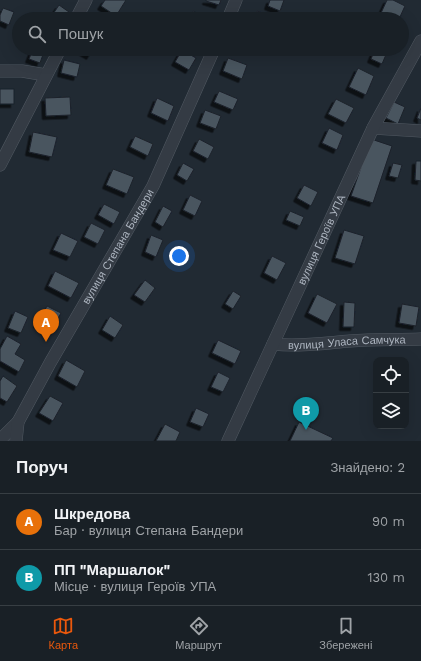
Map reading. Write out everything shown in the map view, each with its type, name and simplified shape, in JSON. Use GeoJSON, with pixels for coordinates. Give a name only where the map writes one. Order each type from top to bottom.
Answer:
{"type":"FeatureCollection","features":[{"type":"Feature","properties":{"kind":"street"},"geometry":{"type":"LineString","coordinates":[[80,12],[86,0]]}},
{"type":"Feature","properties":{"kind":"street"},"geometry":{"type":"LineString","coordinates":[[231,12],[236,0]]}},
{"type":"Feature","properties":{"kind":"street","name":"вулиця Героїв УПА"},"geometry":{"type":"LineString","coordinates":[[228,441],[373,128],[421,41]]}},
{"type":"Feature","properties":{"kind":"street"},"geometry":{"type":"LineString","coordinates":[[0,165],[56,56]]}},
{"type":"Feature","properties":{"kind":"street","name":"вулиця Степана Бандери"},"geometry":{"type":"LineString","coordinates":[[16,441],[18,422],[50,363],[153,186],[211,56]]}},
{"type":"Feature","properties":{"kind":"street"},"geometry":{"type":"LineString","coordinates":[[0,71],[22,71],[46,75]]}},
{"type":"Feature","properties":{"kind":"street"},"geometry":{"type":"LineString","coordinates":[[373,128],[421,131]]}},
{"type":"Feature","properties":{"kind":"street","name":"вулиця Уласа Самчука"},"geometry":{"type":"LineString","coordinates":[[273,344],[300,345],[352,341],[421,339]]}},
{"type":"Feature","properties":{"kind":"street"},"geometry":{"type":"LineString","coordinates":[[0,440],[18,422]]}},
{"type":"Feature","properties":{"kind":"building"},"geometry":{"type":"Polygon","coordinates":[[[105,0],[126,0],[118,12],[110,12],[101,6],[105,0]]]}},
{"type":"Feature","properties":{"kind":"building"},"geometry":{"type":"Polygon","coordinates":[[[206,0],[221,0],[219,5],[206,0]]]}},
{"type":"Feature","properties":{"kind":"building"},"geometry":{"type":"Polygon","coordinates":[[[270,0],[284,0],[280,11],[268,6],[270,0]]]}},
{"type":"Feature","properties":{"kind":"building"},"geometry":{"type":"Polygon","coordinates":[[[387,0],[393,0],[405,6],[402,12],[381,12],[387,0]]]}},
{"type":"Feature","properties":{"kind":"building"},"geometry":{"type":"Polygon","coordinates":[[[59,5],[69,12],[54,12],[59,5]]]}},
{"type":"Feature","properties":{"kind":"building"},"geometry":{"type":"Polygon","coordinates":[[[3,8],[14,12],[12,12],[9,25],[0,21],[0,15],[3,8]]]}},
{"type":"Feature","properties":{"kind":"building"},"geometry":{"type":"Polygon","coordinates":[[[30,56],[42,56],[40,63],[29,59],[30,56]]]}},
{"type":"Feature","properties":{"kind":"building"},"geometry":{"type":"Polygon","coordinates":[[[178,56],[192,56],[196,58],[189,70],[175,62],[178,56]]]}},
{"type":"Feature","properties":{"kind":"building"},"geometry":{"type":"Polygon","coordinates":[[[372,56],[385,56],[382,64],[371,59],[372,56]]]}},
{"type":"Feature","properties":{"kind":"building"},"geometry":{"type":"Polygon","coordinates":[[[228,58],[247,65],[242,79],[223,71],[228,58]]]}},
{"type":"Feature","properties":{"kind":"building"},"geometry":{"type":"Polygon","coordinates":[[[64,60],[80,64],[77,77],[61,73],[64,60]]]}},
{"type":"Feature","properties":{"kind":"building"},"geometry":{"type":"Polygon","coordinates":[[[358,68],[374,76],[366,95],[349,87],[358,68]]]}},
{"type":"Feature","properties":{"kind":"building"},"geometry":{"type":"Polygon","coordinates":[[[0,89],[14,89],[14,104],[0,104],[0,89]]]}},
{"type":"Feature","properties":{"kind":"building"},"geometry":{"type":"Polygon","coordinates":[[[219,91],[238,99],[233,110],[214,102],[219,91]]]}},
{"type":"Feature","properties":{"kind":"building"},"geometry":{"type":"Polygon","coordinates":[[[70,97],[71,115],[46,116],[45,98],[70,97]]]}},
{"type":"Feature","properties":{"kind":"building"},"geometry":{"type":"Polygon","coordinates":[[[157,98],[174,106],[168,121],[151,113],[157,98]]]}},
{"type":"Feature","properties":{"kind":"building"},"geometry":{"type":"Polygon","coordinates":[[[336,99],[354,108],[346,123],[328,114],[336,99]]]}},
{"type":"Feature","properties":{"kind":"building"},"geometry":{"type":"Polygon","coordinates":[[[394,102],[405,107],[398,124],[386,118],[394,102]]]}},
{"type":"Feature","properties":{"kind":"building"},"geometry":{"type":"Polygon","coordinates":[[[421,108],[421,120],[417,118],[421,108]]]}},
{"type":"Feature","properties":{"kind":"building"},"geometry":{"type":"Polygon","coordinates":[[[205,110],[221,116],[216,129],[200,123],[205,110]]]}},
{"type":"Feature","properties":{"kind":"building"},"geometry":{"type":"Polygon","coordinates":[[[329,128],[343,135],[337,150],[322,143],[329,128]]]}},
{"type":"Feature","properties":{"kind":"building"},"geometry":{"type":"Polygon","coordinates":[[[33,132],[57,137],[52,157],[29,152],[33,132]]]}},
{"type":"Feature","properties":{"kind":"building"},"geometry":{"type":"Polygon","coordinates":[[[135,136],[153,144],[148,156],[130,147],[135,136]]]}},
{"type":"Feature","properties":{"kind":"building"},"geometry":{"type":"Polygon","coordinates":[[[199,139],[214,147],[208,159],[193,151],[199,139]]]}},
{"type":"Feature","properties":{"kind":"building"},"geometry":{"type":"Polygon","coordinates":[[[371,139],[392,146],[373,203],[351,196],[371,139]]]}},
{"type":"Feature","properties":{"kind":"building"},"geometry":{"type":"Polygon","coordinates":[[[416,161],[421,161],[421,181],[415,180],[416,161]]]}},
{"type":"Feature","properties":{"kind":"building"},"geometry":{"type":"Polygon","coordinates":[[[183,163],[194,169],[187,181],[177,175],[183,163]]]}},
{"type":"Feature","properties":{"kind":"building"},"geometry":{"type":"Polygon","coordinates":[[[393,163],[402,165],[398,178],[389,176],[393,163]]]}},
{"type":"Feature","properties":{"kind":"building"},"geometry":{"type":"Polygon","coordinates":[[[113,169],[134,177],[127,194],[106,185],[113,169]]]}},
{"type":"Feature","properties":{"kind":"building"},"geometry":{"type":"Polygon","coordinates":[[[304,185],[318,192],[311,206],[297,198],[304,185]]]}},
{"type":"Feature","properties":{"kind":"building"},"geometry":{"type":"Polygon","coordinates":[[[190,195],[202,201],[195,216],[183,210],[190,195]]]}},
{"type":"Feature","properties":{"kind":"building"},"geometry":{"type":"Polygon","coordinates":[[[104,204],[120,212],[114,224],[98,215],[104,204]]]}},
{"type":"Feature","properties":{"kind":"building"},"geometry":{"type":"Polygon","coordinates":[[[163,206],[172,211],[163,227],[155,222],[163,206]]]}},
{"type":"Feature","properties":{"kind":"building"},"geometry":{"type":"Polygon","coordinates":[[[290,211],[304,217],[300,226],[286,220],[290,211]]]}},
{"type":"Feature","properties":{"kind":"building"},"geometry":{"type":"Polygon","coordinates":[[[91,223],[105,230],[98,244],[84,237],[91,223]]]}},
{"type":"Feature","properties":{"kind":"building"},"geometry":{"type":"Polygon","coordinates":[[[344,230],[364,236],[355,264],[335,258],[344,230]]]}},
{"type":"Feature","properties":{"kind":"building"},"geometry":{"type":"Polygon","coordinates":[[[61,233],[78,241],[70,257],[53,250],[61,233]]]}},
{"type":"Feature","properties":{"kind":"building"},"geometry":{"type":"Polygon","coordinates":[[[151,235],[163,240],[156,257],[145,252],[151,235]]]}},
{"type":"Feature","properties":{"kind":"building"},"geometry":{"type":"Polygon","coordinates":[[[272,256],[286,263],[277,280],[264,273],[272,256]]]}},
{"type":"Feature","properties":{"kind":"building"},"geometry":{"type":"Polygon","coordinates":[[[55,271],[79,283],[71,298],[48,286],[55,271]]]}},
{"type":"Feature","properties":{"kind":"building"},"geometry":{"type":"Polygon","coordinates":[[[145,280],[155,288],[145,302],[134,295],[145,280]]]}},
{"type":"Feature","properties":{"kind":"building"},"geometry":{"type":"Polygon","coordinates":[[[233,291],[241,296],[233,309],[225,304],[233,291]]]}},
{"type":"Feature","properties":{"kind":"building"},"geometry":{"type":"Polygon","coordinates":[[[317,294],[337,304],[327,323],[308,313],[317,294]]]}},
{"type":"Feature","properties":{"kind":"building"},"geometry":{"type":"Polygon","coordinates":[[[344,302],[355,303],[354,327],[343,327],[344,302]]]}},
{"type":"Feature","properties":{"kind":"building"},"geometry":{"type":"Polygon","coordinates":[[[402,304],[419,307],[416,326],[399,323],[402,304]]]}},
{"type":"Feature","properties":{"kind":"building"},"geometry":{"type":"Polygon","coordinates":[[[47,306],[61,313],[51,331],[37,324],[47,306]]]}},
{"type":"Feature","properties":{"kind":"building"},"geometry":{"type":"Polygon","coordinates":[[[15,311],[28,317],[21,333],[8,328],[15,311]]]}},
{"type":"Feature","properties":{"kind":"building"},"geometry":{"type":"Polygon","coordinates":[[[110,316],[123,325],[115,338],[102,330],[110,316]]]}},
{"type":"Feature","properties":{"kind":"building"},"geometry":{"type":"Polygon","coordinates":[[[7,336],[21,344],[15,354],[25,360],[19,372],[0,361],[0,349],[7,336]]]}},
{"type":"Feature","properties":{"kind":"building"},"geometry":{"type":"Polygon","coordinates":[[[218,340],[241,351],[235,364],[212,353],[218,340]]]}},
{"type":"Feature","properties":{"kind":"building"},"geometry":{"type":"Polygon","coordinates":[[[66,360],[85,371],[77,387],[58,376],[66,360]]]}},
{"type":"Feature","properties":{"kind":"building"},"geometry":{"type":"Polygon","coordinates":[[[218,372],[230,378],[223,392],[211,387],[218,372]]]}},
{"type":"Feature","properties":{"kind":"building"},"geometry":{"type":"Polygon","coordinates":[[[3,376],[17,386],[7,402],[0,398],[0,381],[3,376]]]}},
{"type":"Feature","properties":{"kind":"building"},"geometry":{"type":"Polygon","coordinates":[[[50,396],[63,403],[53,421],[39,413],[50,396]]]}},
{"type":"Feature","properties":{"kind":"building"},"geometry":{"type":"Polygon","coordinates":[[[196,408],[209,414],[203,427],[190,422],[196,408]]]}},
{"type":"Feature","properties":{"kind":"building"},"geometry":{"type":"Polygon","coordinates":[[[299,422],[333,438],[331,441],[290,441],[299,422]]]}},
{"type":"Feature","properties":{"kind":"building"},"geometry":{"type":"Polygon","coordinates":[[[165,424],[180,432],[176,441],[156,441],[165,424]]]}},
{"type":"Feature","properties":{"kind":"place","name":"Шкредова"},"geometry":{"type":"Point","coordinates":[46,342]}},
{"type":"Feature","properties":{"kind":"place","name":"ПП \"Маршалок\""},"geometry":{"type":"Point","coordinates":[306,430]}}]}
